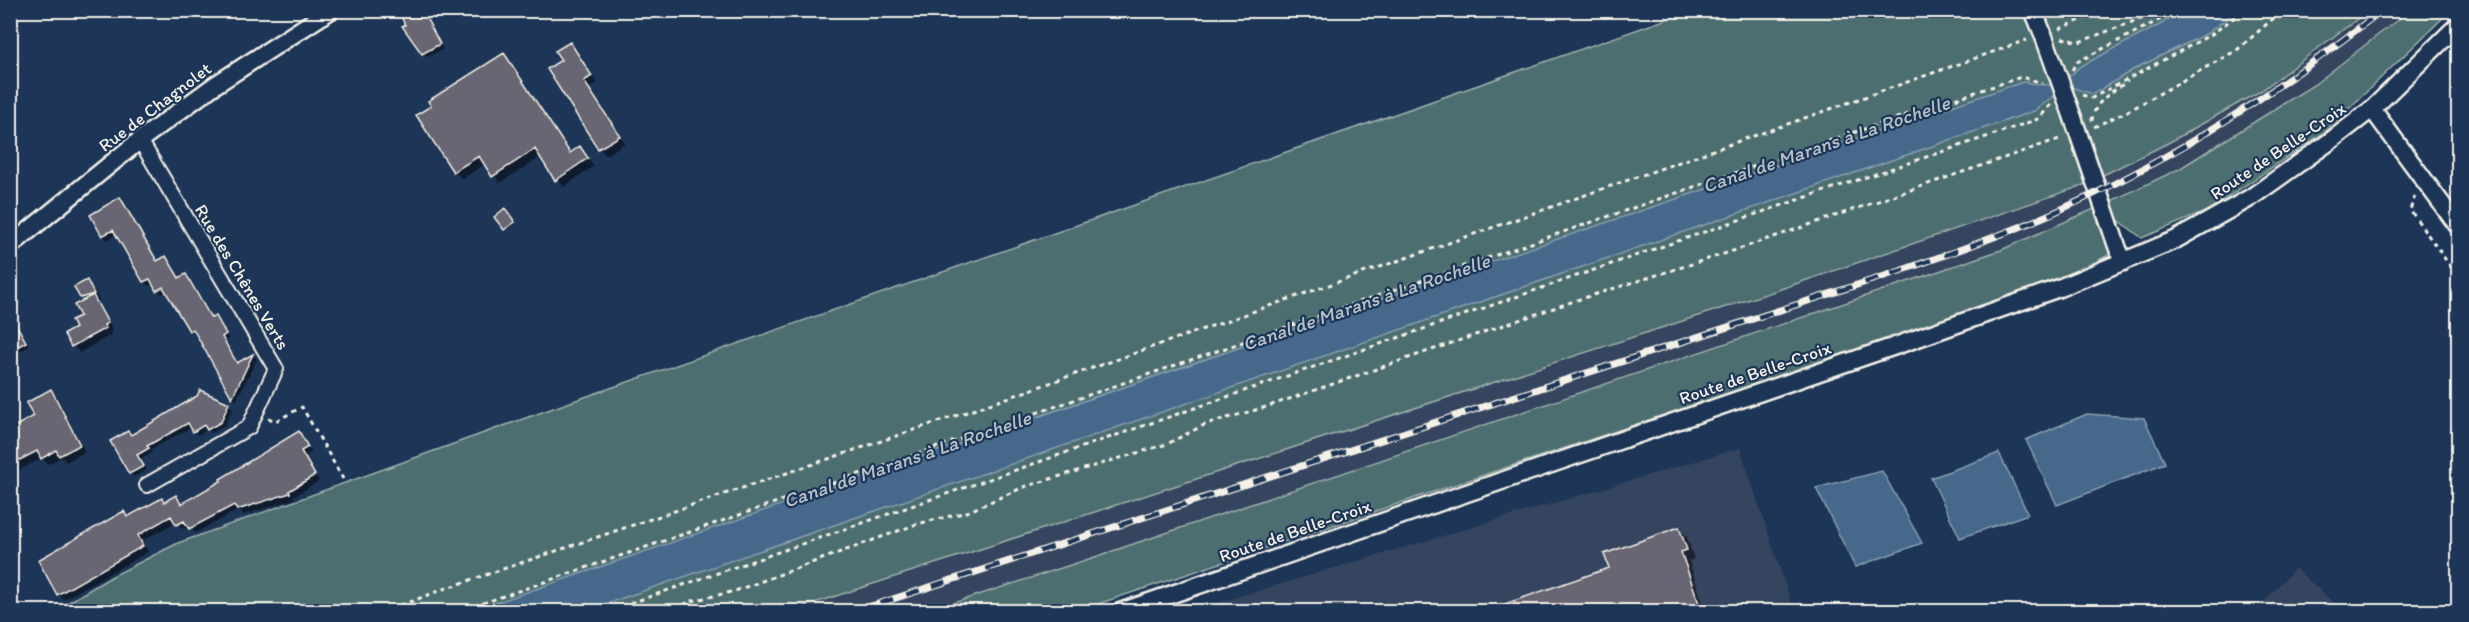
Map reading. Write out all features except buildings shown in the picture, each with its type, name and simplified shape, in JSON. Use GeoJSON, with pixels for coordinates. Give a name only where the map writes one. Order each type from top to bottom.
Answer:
{"type":"FeatureCollection","features":[{"type":"Feature","properties":{"kind":"street","name":"Rue de Chagnolet"},"geometry":{"type":"LineString","coordinates":[[10,246],[140,140],[215,85],[331,10]]}},
{"type":"Feature","properties":{"kind":"street"},"geometry":{"type":"LineString","coordinates":[[2033,10],[2049,32],[2075,126],[2124,262]]}},
{"type":"Feature","properties":{"kind":"street","name":"Route de Belle-Croix"},"geometry":{"type":"LineString","coordinates":[[1120,612],[1898,345],[2059,288],[2175,240],[2250,198],[2372,109],[2458,26]]}},
{"type":"Feature","properties":{"kind":"street"},"geometry":{"type":"LineString","coordinates":[[2372,109],[2458,226]]}},
{"type":"Feature","properties":{"kind":"street","name":"Rue des Chênes Verts"},"geometry":{"type":"LineString","coordinates":[[140,140],[276,369],[249,427],[147,485]]}},
{"type":"Feature","properties":{"kind":"path"},"geometry":{"type":"LineString","coordinates":[[384,612],[441,590],[967,412],[2049,32],[2105,10]]}},
{"type":"Feature","properties":{"kind":"path"},"geometry":{"type":"LineString","coordinates":[[2049,32],[2064,39],[2079,42],[2164,10],[2169,15],[2077,63],[2068,75]]}},
{"type":"Feature","properties":{"kind":"path"},"geometry":{"type":"LineString","coordinates":[[2074,93],[2092,98],[2212,34],[2244,10]]}},
{"type":"Feature","properties":{"kind":"path"},"geometry":{"type":"LineString","coordinates":[[2138,73],[2108,94],[2093,110],[2091,128],[2132,109],[2237,50],[2283,10]]}},
{"type":"Feature","properties":{"kind":"path"},"geometry":{"type":"LineString","coordinates":[[457,612],[1828,141],[2021,77],[2046,84]]}},
{"type":"Feature","properties":{"kind":"path"},"geometry":{"type":"LineString","coordinates":[[605,612],[1745,218],[2001,132],[2037,119],[2055,102]]}},
{"type":"Feature","properties":{"kind":"path"},"geometry":{"type":"LineString","coordinates":[[667,612],[692,601],[735,591],[918,524],[967,512],[1024,487],[1167,444],[1206,424],[1266,407],[1577,300],[1727,253],[2075,126]]}},
{"type":"Feature","properties":{"kind":"path"},"geometry":{"type":"LineString","coordinates":[[2422,175],[2410,210],[2458,277]]}},
{"type":"Feature","properties":{"kind":"path"},"geometry":{"type":"LineString","coordinates":[[256,412],[276,421],[302,408],[343,479]]}},
{"type":"Feature","properties":{"kind":"shaded area"},"geometry":{"type":"Polygon","coordinates":[[[2179,11],[2236,11],[2206,34],[2138,67],[2093,94],[2073,88],[2051,98],[2034,111],[585,611],[469,612],[1436,280],[2023,82],[2047,85],[2060,82],[2079,67],[2163,23],[2179,11]]]}},
{"type":"Feature","properties":{"kind":"shaded area"},"geometry":{"type":"Polygon","coordinates":[[[2368,11],[2409,11],[2315,84],[2179,169],[2001,250],[1095,557],[926,611],[790,612],[1772,292],[2081,186],[2168,143],[2262,90],[2368,11]]]}},
{"type":"Feature","properties":{"kind":"shaded area"},"geometry":{"type":"Polygon","coordinates":[[[2087,414],[2144,418],[2165,463],[2057,505],[2026,440],[2087,414]]]}},
{"type":"Feature","properties":{"kind":"shaded area"},"geometry":{"type":"Polygon","coordinates":[[[1740,448],[1794,611],[1186,612],[1740,448]]]}},
{"type":"Feature","properties":{"kind":"shaded area"},"geometry":{"type":"Polygon","coordinates":[[[1999,453],[2028,514],[1960,538],[1931,478],[1999,453]]]}},
{"type":"Feature","properties":{"kind":"shaded area"},"geometry":{"type":"Polygon","coordinates":[[[1882,471],[1922,543],[1855,567],[1816,488],[1882,471]]]}},
{"type":"Feature","properties":{"kind":"shaded area"},"geometry":{"type":"Polygon","coordinates":[[[2295,568],[2343,611],[2255,611],[2295,568]]]}},
{"type":"Feature","properties":{"kind":"green space"},"geometry":{"type":"Polygon","coordinates":[[[1690,11],[2368,11],[2262,90],[2168,143],[2081,186],[1772,292],[790,611],[52,612],[111,577],[178,543],[559,406],[1690,11]]]}},
{"type":"Feature","properties":{"kind":"green space"},"geometry":{"type":"Polygon","coordinates":[[[2409,11],[2450,11],[2326,131],[2207,211],[2142,238],[2117,219],[2109,202],[2179,169],[2315,84],[2409,11]]]}},
{"type":"Feature","properties":{"kind":"green space"},"geometry":{"type":"Polygon","coordinates":[[[2096,208],[2110,254],[2086,268],[1927,327],[1077,611],[926,612],[1095,557],[2001,250],[2096,208]]]}},
{"type":"Feature","properties":{"kind":"railway"},"geometry":{"type":"LineString","coordinates":[[853,612],[1900,271],[1994,237],[2098,192],[2197,138],[2245,109],[2382,10]]}},
{"type":"Feature","properties":{"kind":"water label","name":"Canal de Marans à La Rochelle"},"geometry":{"type":"Point","coordinates":[1826,144]}},
{"type":"Feature","properties":{"kind":"water label","name":"Canal de Marans à La Rochelle"},"geometry":{"type":"Point","coordinates":[1366,302]}},
{"type":"Feature","properties":{"kind":"water label","name":"Canal de Marans à La Rochelle"},"geometry":{"type":"Point","coordinates":[907,459]}}]}
